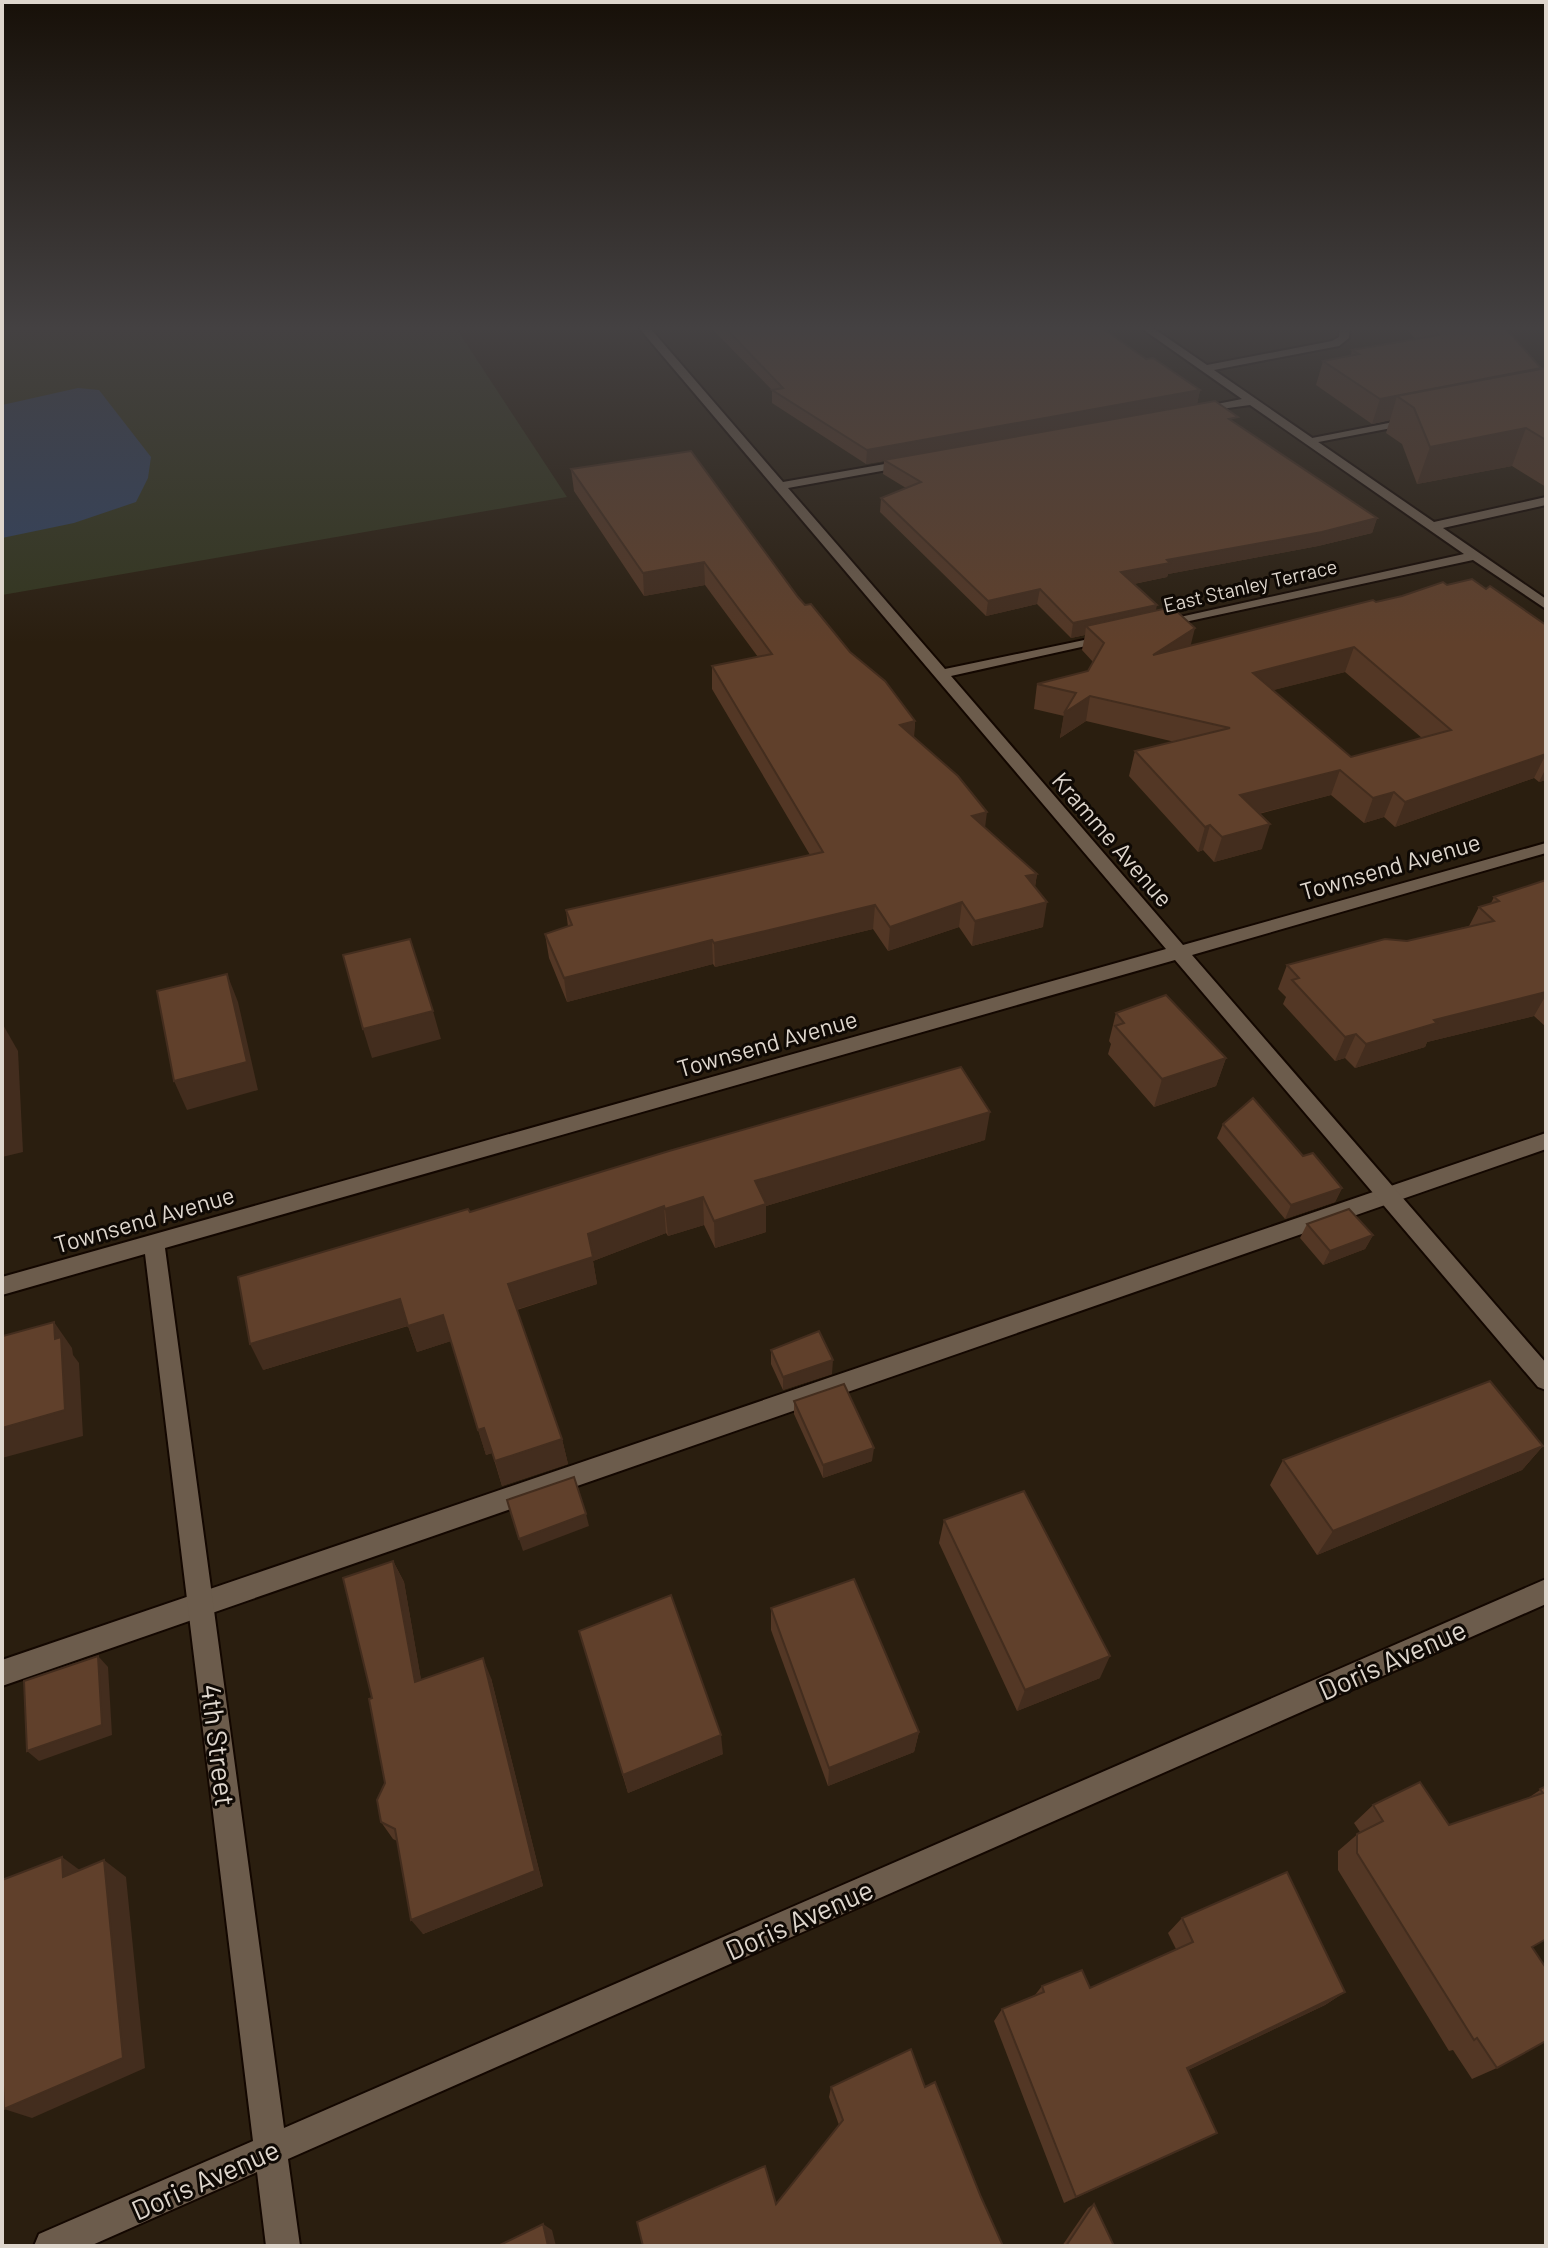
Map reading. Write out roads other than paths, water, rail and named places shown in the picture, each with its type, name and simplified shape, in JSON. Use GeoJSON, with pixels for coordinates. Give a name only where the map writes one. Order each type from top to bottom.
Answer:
{"type":"FeatureCollection","features":[{"type":"Feature","properties":{"kind":"street","name":"Kramme Avenue"},"geometry":{"type":"LineString","coordinates":[[734,433],[1546,1380]]}},
{"type":"Feature","properties":{"kind":"street"},"geometry":{"type":"LineString","coordinates":[[1298,433],[1546,605]]}},
{"type":"Feature","properties":{"kind":"street"},"geometry":{"type":"LineString","coordinates":[[1308,440],[1349,433]]}},
{"type":"Feature","properties":{"kind":"street"},"geometry":{"type":"LineString","coordinates":[[779,486],[916,461]]}},
{"type":"Feature","properties":{"kind":"street"},"geometry":{"type":"LineString","coordinates":[[1432,526],[1546,501]]}},
{"type":"Feature","properties":{"kind":"street","name":"East Stanley Terrace"},"geometry":{"type":"LineString","coordinates":[[1139,630],[1475,556]]}},
{"type":"Feature","properties":{"kind":"street"},"geometry":{"type":"LineString","coordinates":[[941,674],[1124,634]]}},
{"type":"Feature","properties":{"kind":"street","name":"Townsend Avenue"},"geometry":{"type":"LineString","coordinates":[[2,1286],[1546,848]]}},
{"type":"Feature","properties":{"kind":"street"},"geometry":{"type":"LineString","coordinates":[[2,1673],[1546,1141]]}},
{"type":"Feature","properties":{"kind":"street","name":"4th Street"},"geometry":{"type":"LineString","coordinates":[[154,1243],[283,2246]]}},
{"type":"Feature","properties":{"kind":"street","name":"Doris Avenue"},"geometry":{"type":"LineString","coordinates":[[51,2246],[1546,1591]]}},
{"type":"Feature","properties":{"kind":"water"},"geometry":{"type":"Polygon","coordinates":[[[2,433],[132,433],[151,457],[148,478],[136,502],[74,523],[2,538],[2,433]]]}}]}
